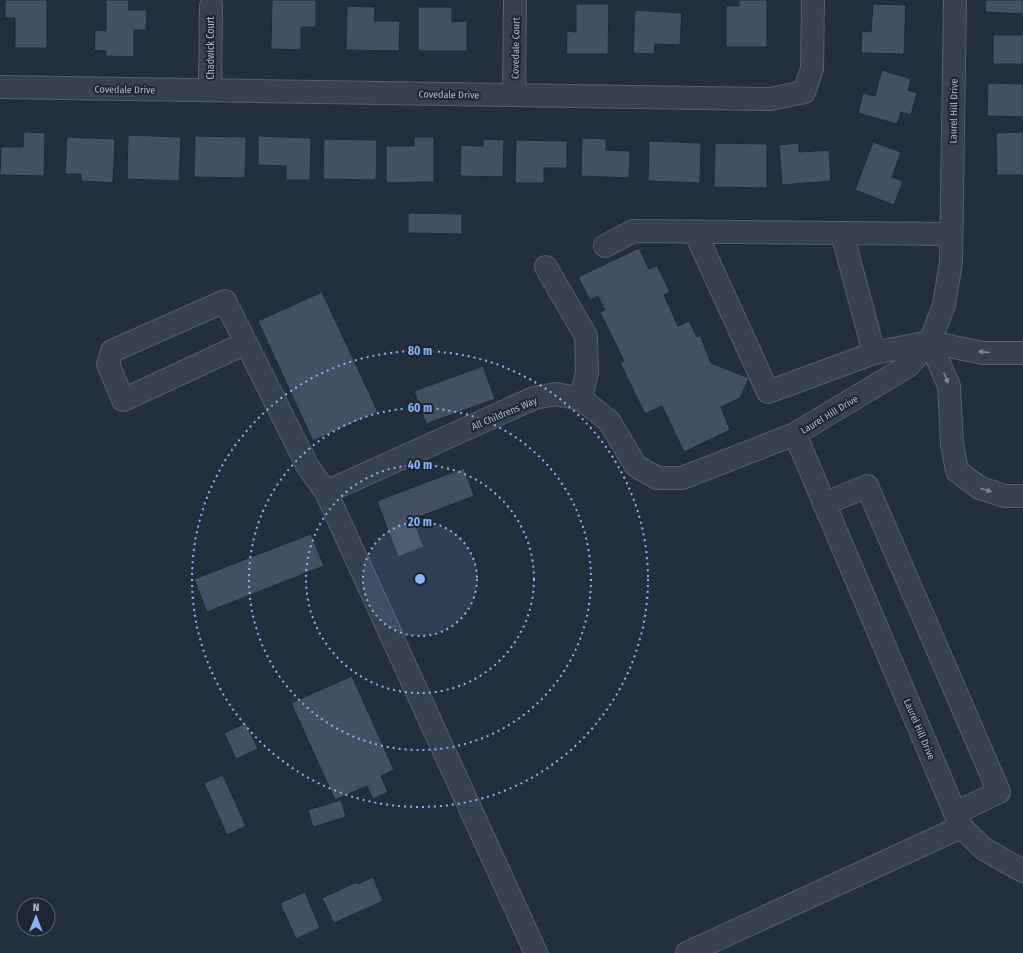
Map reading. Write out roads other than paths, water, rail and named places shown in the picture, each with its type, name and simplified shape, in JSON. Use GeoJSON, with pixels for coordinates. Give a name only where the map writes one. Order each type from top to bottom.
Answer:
{"type":"FeatureCollection","features":[{"type":"Feature","properties":{"kind":"street","name":"Covedale Court"},"geometry":{"type":"LineString","coordinates":[[514,95],[515,0]]}},
{"type":"Feature","properties":{"kind":"street","name":"Covedale Drive"},"geometry":{"type":"LineString","coordinates":[[0,87],[770,99],[804,92],[812,69],[813,0]]}},
{"type":"Feature","properties":{"kind":"street","name":"Laurel Hill Drive"},"geometry":{"type":"LineString","coordinates":[[955,0],[951,262],[944,305],[930,342],[908,366],[795,434],[958,820],[984,849],[1023,871]]}},
{"type":"Feature","properties":{"kind":"street","name":"Chadwick Court"},"geometry":{"type":"LineString","coordinates":[[210,90],[211,6]]}},
{"type":"Feature","properties":{"kind":"street"},"geometry":{"type":"LineString","coordinates":[[605,246],[633,231],[951,234]]}},
{"type":"Feature","properties":{"kind":"street"},"geometry":{"type":"LineString","coordinates":[[695,232],[768,392],[874,353],[930,342],[983,353],[1023,353]]}},
{"type":"Feature","properties":{"kind":"street"},"geometry":{"type":"LineString","coordinates":[[842,233],[874,353]]}},
{"type":"Feature","properties":{"kind":"street"},"geometry":{"type":"LineString","coordinates":[[546,267],[586,336],[587,372],[581,399]]}},
{"type":"Feature","properties":{"kind":"street"},"geometry":{"type":"LineString","coordinates":[[246,343],[123,400],[108,364],[112,352],[225,301],[246,343],[308,468],[326,492],[536,953]]}},
{"type":"Feature","properties":{"kind":"street"},"geometry":{"type":"LineString","coordinates":[[930,342],[949,386],[952,444],[957,471],[980,488],[1006,496],[1023,496]]}},
{"type":"Feature","properties":{"kind":"street","name":"All Childrens Way"},"geometry":{"type":"LineString","coordinates":[[326,492],[534,398],[556,394],[581,399],[610,421],[636,466],[657,478],[682,478],[795,434]]}},
{"type":"Feature","properties":{"kind":"street"},"geometry":{"type":"LineString","coordinates":[[687,953],[958,820],[999,792],[867,486],[824,504]]}}]}
